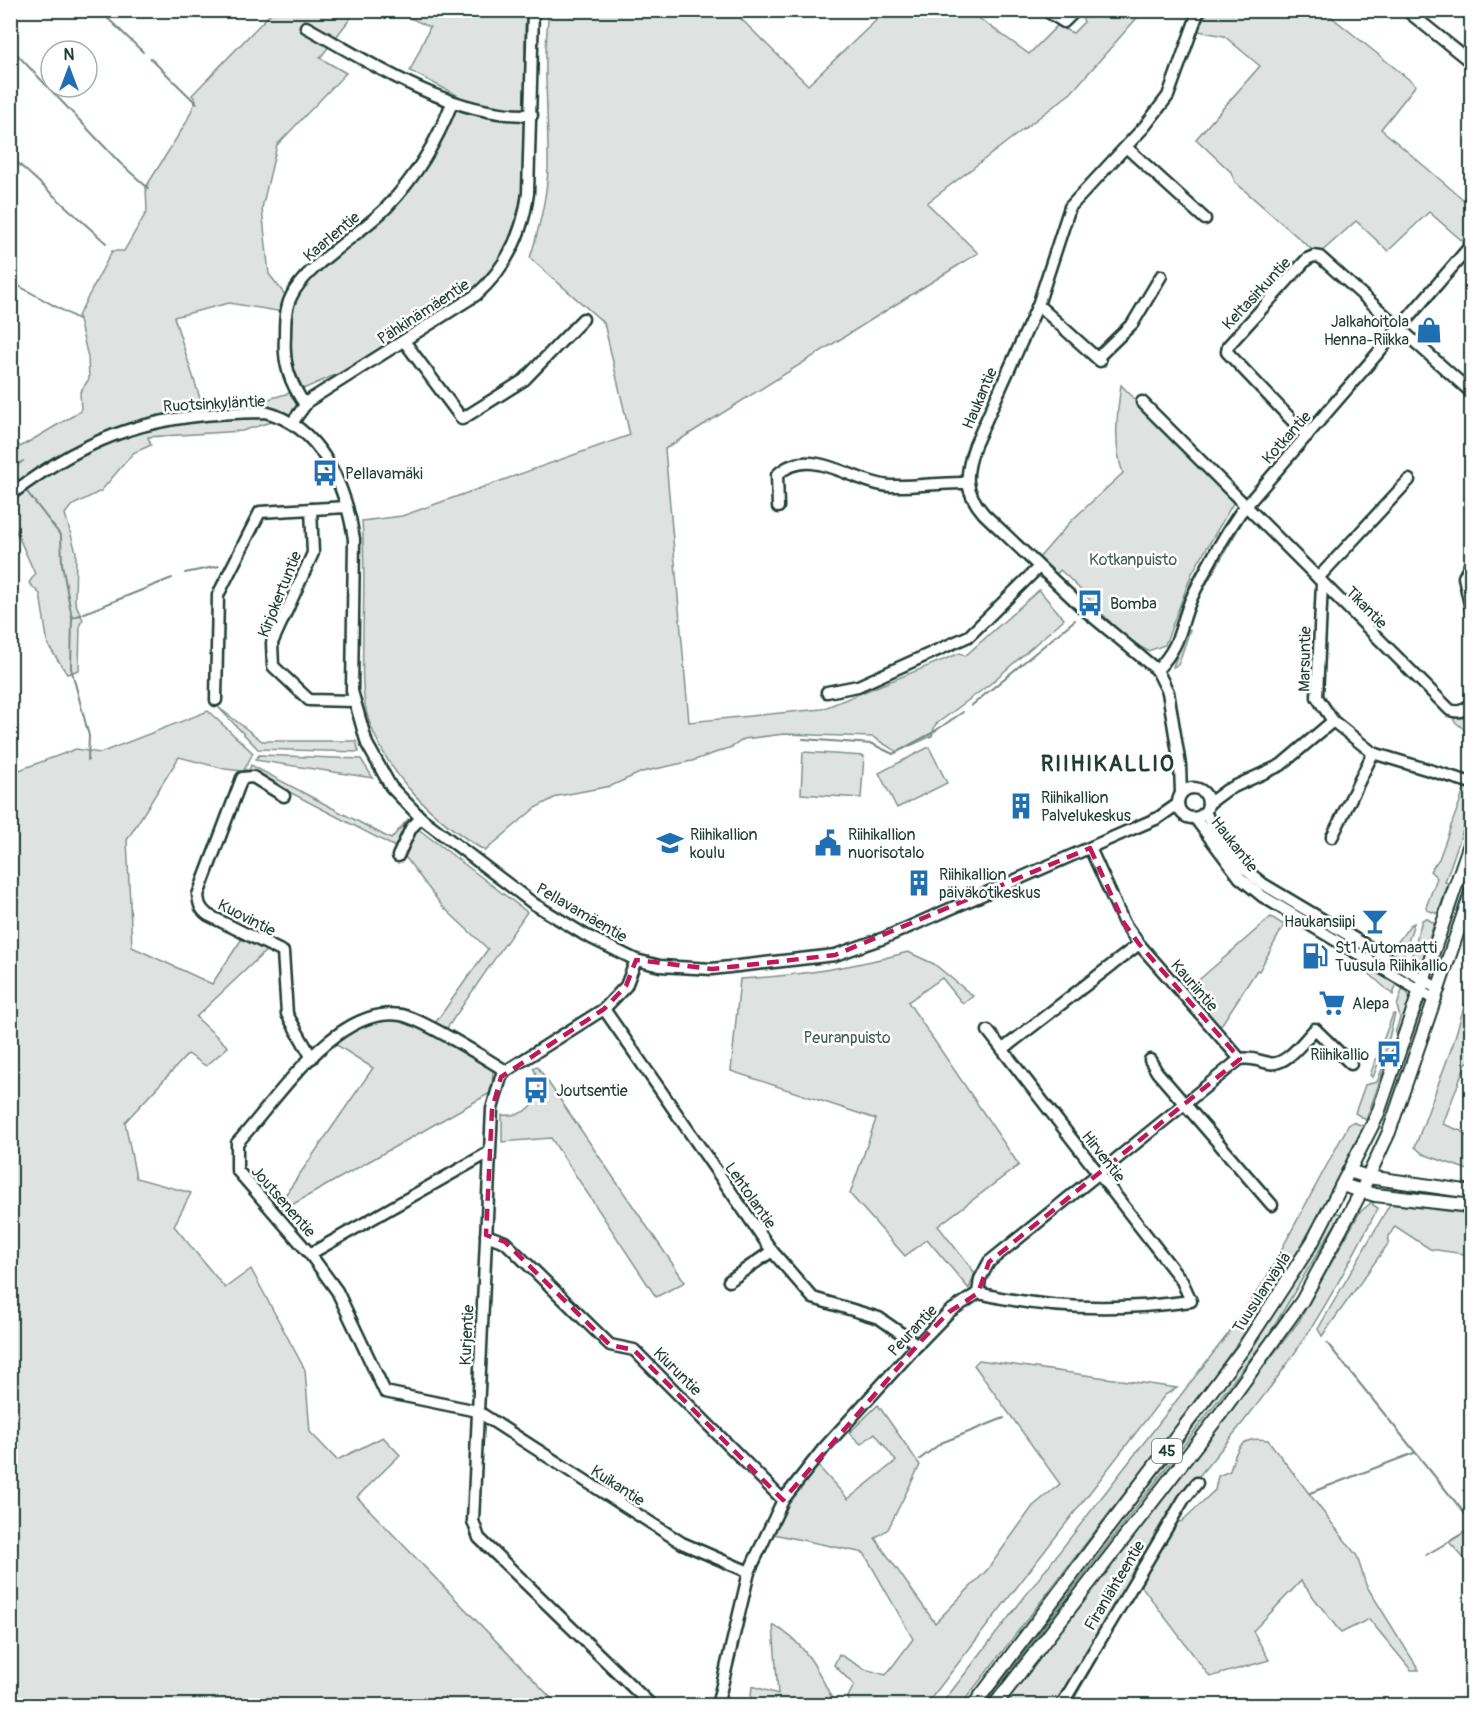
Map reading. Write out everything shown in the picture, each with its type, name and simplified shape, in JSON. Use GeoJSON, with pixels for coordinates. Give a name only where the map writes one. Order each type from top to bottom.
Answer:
{"type":"FeatureCollection","features":[{"type":"Feature","properties":{"kind":"main road","name":"Tuusulanväylä"},"geometry":{"type":"LineString","coordinates":[[973,1706],[1243,1349],[1295,1270],[1377,1116],[1472,838]]}},
{"type":"Feature","properties":{"kind":"main road","name":"45"},"geometry":{"type":"LineString","coordinates":[[994,1706],[1261,1361],[1302,1301],[1361,1192],[1389,1132],[1472,890]]}},
{"type":"Feature","properties":{"kind":"main road"},"geometry":{"type":"LineString","coordinates":[[1349,1171],[1368,1177],[1472,1192]]}},
{"type":"Feature","properties":{"kind":"main road"},"geometry":{"type":"LineString","coordinates":[[1342,1185],[1361,1192],[1472,1206]]}},
{"type":"Feature","properties":{"kind":"street","name":"Pähkinämäentie"},"geometry":{"type":"LineString","coordinates":[[292,423],[305,405],[476,295],[496,277],[506,262],[525,218],[531,155],[530,36],[533,10]]}},
{"type":"Feature","properties":{"kind":"street"},"geometry":{"type":"LineString","coordinates":[[1045,10],[1064,22],[1076,10]]}},
{"type":"Feature","properties":{"kind":"street","name":"Haukantie"},"geometry":{"type":"LineString","coordinates":[[967,483],[969,464],[975,445],[1038,305],[1070,207],[1126,147],[1168,96],[1199,10]]}},
{"type":"Feature","properties":{"kind":"street"},"geometry":{"type":"LineString","coordinates":[[1406,10],[1472,63]]}},
{"type":"Feature","properties":{"kind":"street"},"geometry":{"type":"LineString","coordinates":[[306,27],[452,103],[532,115]]}},
{"type":"Feature","properties":{"kind":"street","name":"Kaarlentie"},"geometry":{"type":"LineString","coordinates":[[305,405],[291,384],[285,364],[287,311],[292,293],[314,268],[371,222],[404,188],[431,151],[452,103]]}},
{"type":"Feature","properties":{"kind":"street"},"geometry":{"type":"LineString","coordinates":[[1126,147],[1205,219]]}},
{"type":"Feature","properties":{"kind":"street","name":"Kotkantie"},"geometry":{"type":"LineString","coordinates":[[1157,670],[1177,647],[1192,598],[1214,552],[1246,504],[1401,329],[1472,244]]}},
{"type":"Feature","properties":{"kind":"street","name":"Keltasirkuntie"},"geometry":{"type":"LineString","coordinates":[[1307,436],[1231,359],[1227,352],[1228,346],[1307,259],[1314,256],[1320,257],[1401,329]]}},
{"type":"Feature","properties":{"kind":"street"},"geometry":{"type":"LineString","coordinates":[[1038,305],[1098,359],[1133,323],[1161,276]]}},
{"type":"Feature","properties":{"kind":"street"},"geometry":{"type":"LineString","coordinates":[[404,341],[462,419],[524,380],[583,319]]}},
{"type":"Feature","properties":{"kind":"street"},"geometry":{"type":"LineString","coordinates":[[1401,329],[1472,393]]}},
{"type":"Feature","properties":{"kind":"street","name":"Tikantie"},"geometry":{"type":"LineString","coordinates":[[1142,402],[1450,710],[1456,712],[1465,710],[1472,701]]}},
{"type":"Feature","properties":{"kind":"street","name":"Ruotsinkyläntie"},"geometry":{"type":"LineString","coordinates":[[14,493],[46,470],[101,440],[153,422],[265,412],[292,423]]}},
{"type":"Feature","properties":{"kind":"street","name":"Pellavamäentie"},"geometry":{"type":"LineString","coordinates":[[292,423],[318,445],[347,507],[354,539],[351,664],[354,701],[367,744],[391,787],[421,818],[541,909],[585,935],[636,960],[660,966],[712,969],[835,955],[879,940],[1158,818],[1180,803],[1194,788]]}},
{"type":"Feature","properties":{"kind":"street"},"geometry":{"type":"LineString","coordinates":[[778,507],[777,475],[785,467],[810,461],[890,486],[967,483],[978,506],[1039,567],[1157,670],[1168,692],[1180,765],[1180,803],[1195,818],[1206,803],[1227,790],[1281,765],[1333,721]]}},
{"type":"Feature","properties":{"kind":"street"},"geometry":{"type":"LineString","coordinates":[[1320,580],[1409,480]]}},
{"type":"Feature","properties":{"kind":"street"},"geometry":{"type":"LineString","coordinates":[[216,700],[218,594],[260,512],[347,507]]}},
{"type":"Feature","properties":{"kind":"street","name":"Kirjokertuntie"},"geometry":{"type":"LineString","coordinates":[[311,509],[313,553],[272,643],[273,666],[309,700],[354,701]]}},
{"type":"Feature","properties":{"kind":"street"},"geometry":{"type":"LineString","coordinates":[[1472,561],[1464,577],[1472,614]]}},
{"type":"Feature","properties":{"kind":"street"},"geometry":{"type":"LineString","coordinates":[[827,692],[858,686],[969,636],[1039,567]]}},
{"type":"Feature","properties":{"kind":"street","name":"Marsuntie"},"geometry":{"type":"LineString","coordinates":[[1320,580],[1317,697],[1333,721],[1372,753],[1472,783]]}},
{"type":"Feature","properties":{"kind":"street"},"geometry":{"type":"LineString","coordinates":[[1332,837],[1372,753]]}},
{"type":"Feature","properties":{"kind":"street"},"geometry":{"type":"LineString","coordinates":[[1180,765],[1206,803]]}},
{"type":"Feature","properties":{"kind":"street","name":"Kuovintie"},"geometry":{"type":"LineString","coordinates":[[284,796],[253,777],[242,778],[198,895],[198,903],[208,915],[283,952],[287,1014],[312,1058]]}},
{"type":"Feature","properties":{"kind":"street","name":"Haukantie"},"geometry":{"type":"LineString","coordinates":[[1206,803],[1221,840],[1257,880],[1422,986]]}},
{"type":"Feature","properties":{"kind":"street"},"geometry":{"type":"LineString","coordinates":[[398,856],[411,828],[421,818]]}},
{"type":"Feature","properties":{"kind":"street","name":"Haukantie"},"geometry":{"type":"LineString","coordinates":[[1195,818],[1240,878],[1251,888],[1288,914],[1437,994]]}},
{"type":"Feature","properties":{"kind":"street","name":"Kauriintie"},"geometry":{"type":"LineString","coordinates":[[1090,848],[1124,923],[1139,944],[1240,1059]]}},
{"type":"Feature","properties":{"kind":"street"},"geometry":{"type":"LineString","coordinates":[[1002,1049],[1139,944]]}},
{"type":"Feature","properties":{"kind":"street"},"geometry":{"type":"LineString","coordinates":[[506,1071],[604,1009],[626,986],[636,960]]}},
{"type":"Feature","properties":{"kind":"street","name":"Lehtolantie"},"geometry":{"type":"LineString","coordinates":[[604,1009],[772,1251],[813,1298],[879,1318],[918,1345]]}},
{"type":"Feature","properties":{"kind":"street","name":"Joutsenentie"},"geometry":{"type":"LineString","coordinates":[[477,1411],[385,1392],[337,1292],[310,1254],[237,1170],[237,1143],[312,1058],[340,1031],[377,1014],[403,1015],[506,1071]]}},
{"type":"Feature","properties":{"kind":"street"},"geometry":{"type":"LineString","coordinates":[[978,1293],[980,1278],[989,1262],[1240,1059],[1251,1057],[1268,1063],[1282,1061],[1315,1029],[1351,1064]]}},
{"type":"Feature","properties":{"kind":"street","name":"Hirventie"},"geometry":{"type":"LineString","coordinates":[[978,1293],[1090,1310],[1132,1309],[1191,1301],[1182,1281],[988,1031]]}},
{"type":"Feature","properties":{"kind":"street"},"geometry":{"type":"LineString","coordinates":[[1150,1060],[1185,1105],[1272,1205]]}},
{"type":"Feature","properties":{"kind":"street","name":"Kurjentie"},"geometry":{"type":"LineString","coordinates":[[506,1071],[501,1077],[492,1109],[488,1153],[473,1521],[479,1538],[652,1706]]}},
{"type":"Feature","properties":{"kind":"street"},"geometry":{"type":"LineString","coordinates":[[310,1254],[488,1153]]}},
{"type":"Feature","properties":{"kind":"street","name":"Kiuruntie"},"geometry":{"type":"LineString","coordinates":[[486,1235],[505,1242],[610,1345],[634,1350],[783,1500]]}},
{"type":"Feature","properties":{"kind":"street"},"geometry":{"type":"LineString","coordinates":[[729,1281],[772,1251]]}},
{"type":"Feature","properties":{"kind":"street","name":"Peurantie"},"geometry":{"type":"LineString","coordinates":[[717,1706],[749,1572],[783,1500],[824,1448],[949,1312],[978,1293]]}},
{"type":"Feature","properties":{"kind":"street","name":"Kuikantie"},"geometry":{"type":"LineString","coordinates":[[477,1411],[682,1543],[749,1572]]}},
{"type":"Feature","properties":{"kind":"street","name":"Firanlähteentie"},"geometry":{"type":"LineString","coordinates":[[1061,1706],[1184,1499],[1197,1483]]}},
{"type":"Feature","properties":{"kind":"highlighted area"},"geometry":{"type":"Polygon","coordinates":[[[1090,848],[1124,923],[1139,944],[1240,1059],[989,1262],[978,1293],[949,1312],[922,1340],[783,1500],[653,1367],[634,1350],[610,1345],[505,1242],[486,1235],[492,1109],[501,1077],[604,1009],[626,986],[636,960],[712,969],[835,955],[1090,848]]]}},
{"type":"Feature","properties":{"kind":"green space"},"geometry":{"type":"Polygon","coordinates":[[[273,11],[356,11],[320,58],[346,73],[277,145],[262,208],[269,274],[286,296],[283,312],[229,303],[174,317],[204,411],[248,405],[303,389],[297,405],[300,413],[242,431],[148,437],[151,445],[133,453],[101,491],[71,506],[65,514],[76,552],[75,602],[83,620],[80,624],[79,670],[67,674],[48,645],[40,594],[29,583],[35,574],[15,529],[11,528],[10,434],[20,447],[81,411],[80,392],[89,379],[88,357],[78,316],[112,251],[124,251],[147,211],[146,187],[186,123],[196,100],[192,95],[273,11]]]}},
{"type":"Feature","properties":{"kind":"green space"},"geometry":{"type":"Polygon","coordinates":[[[395,11],[528,11],[525,25],[524,178],[519,217],[501,260],[484,282],[469,295],[358,365],[303,389],[292,364],[290,316],[293,301],[308,280],[370,228],[413,182],[437,149],[459,96],[410,71],[430,27],[395,11]]]}},
{"type":"Feature","properties":{"kind":"green space"},"geometry":{"type":"Polygon","coordinates":[[[549,11],[733,11],[808,85],[886,11],[969,11],[1029,54],[1057,26],[1073,33],[1084,22],[1080,11],[1143,11],[1071,93],[927,203],[978,253],[665,449],[689,722],[822,709],[960,653],[965,656],[1039,590],[1064,619],[990,684],[935,725],[932,736],[897,752],[873,737],[784,734],[744,739],[732,747],[692,761],[642,772],[611,786],[558,796],[535,808],[485,851],[431,811],[401,780],[378,742],[369,721],[364,699],[363,676],[364,548],[362,521],[402,516],[630,435],[604,323],[530,258],[542,214],[547,180],[546,50],[549,11]]]}},
{"type":"Feature","properties":{"kind":"green space"},"geometry":{"type":"Polygon","coordinates":[[[1211,11],[1324,11],[1416,85],[1381,129],[1471,206],[1471,240],[1467,245],[1429,212],[1388,251],[1356,221],[1318,255],[1235,182],[1232,173],[1196,139],[1260,66],[1224,36],[1198,31],[1202,19],[1211,11]]]}},
{"type":"Feature","properties":{"kind":"green space","name":"Kotkanpuisto"},"geometry":{"type":"Polygon","coordinates":[[[1121,385],[1235,500],[1192,573],[1165,645],[1148,651],[1112,624],[1060,570],[1057,574],[1038,559],[1072,520],[1123,473],[1117,441],[1121,385]]]}},
{"type":"Feature","properties":{"kind":"green space"},"geometry":{"type":"Polygon","coordinates":[[[1233,511],[1235,512],[1167,651],[1191,581],[1233,511]]]}},
{"type":"Feature","properties":{"kind":"green space"},"geometry":{"type":"Polygon","coordinates":[[[1243,518],[1243,521],[1204,588],[1215,560],[1243,518]]]}},
{"type":"Feature","properties":{"kind":"green space"},"geometry":{"type":"Polygon","coordinates":[[[1186,629],[1190,630],[1178,665],[1173,667],[1186,629]]]}},
{"type":"Feature","properties":{"kind":"green space"},"geometry":{"type":"Polygon","coordinates":[[[1471,704],[1471,735],[1454,721],[1454,715],[1471,704]]]}},
{"type":"Feature","properties":{"kind":"green space"},"geometry":{"type":"Polygon","coordinates":[[[218,707],[262,741],[356,741],[359,752],[258,749],[218,707]]]}},
{"type":"Feature","properties":{"kind":"green space"},"geometry":{"type":"Polygon","coordinates":[[[208,711],[253,753],[244,770],[249,770],[251,765],[391,839],[408,819],[409,821],[397,848],[251,772],[225,769],[179,757],[127,840],[132,947],[212,984],[245,934],[271,946],[196,1017],[228,1047],[206,1066],[188,1054],[125,1122],[136,1178],[191,1193],[174,1226],[225,1288],[251,1269],[305,1370],[310,1432],[337,1460],[383,1437],[400,1455],[357,1497],[558,1705],[11,1706],[11,773],[76,749],[100,753],[208,711]]]}},
{"type":"Feature","properties":{"kind":"green space"},"geometry":{"type":"Polygon","coordinates":[[[929,747],[947,783],[897,808],[879,773],[929,747]]]}},
{"type":"Feature","properties":{"kind":"green space"},"geometry":{"type":"Polygon","coordinates":[[[803,752],[864,756],[861,798],[801,794],[803,752]]]}},
{"type":"Feature","properties":{"kind":"green space"},"geometry":{"type":"Polygon","coordinates":[[[259,755],[361,759],[373,778],[255,760],[259,755]]]}},
{"type":"Feature","properties":{"kind":"green space"},"geometry":{"type":"Polygon","coordinates":[[[1471,771],[1471,807],[1445,882],[1448,883],[1438,914],[1427,910],[1426,907],[1437,878],[1430,871],[1439,859],[1471,771]]]}},
{"type":"Feature","properties":{"kind":"green space"},"geometry":{"type":"Polygon","coordinates":[[[417,828],[527,912],[445,1031],[433,1026],[488,949],[442,906],[403,854],[417,828]]]}},
{"type":"Feature","properties":{"kind":"green space"},"geometry":{"type":"Polygon","coordinates":[[[1271,917],[1284,925],[1259,971],[1257,970],[1218,1030],[1185,992],[1271,917]]]}},
{"type":"Feature","properties":{"kind":"green space"},"geometry":{"type":"Polygon","coordinates":[[[1426,918],[1434,923],[1423,959],[1418,963],[1410,962],[1422,920],[1426,918]]]}},
{"type":"Feature","properties":{"kind":"green space"},"geometry":{"type":"Polygon","coordinates":[[[1414,923],[1402,960],[1389,954],[1410,925],[1414,923]]]}},
{"type":"Feature","properties":{"kind":"green space","name":"Peuranpuisto"},"geometry":{"type":"Polygon","coordinates":[[[908,952],[934,964],[973,996],[963,1004],[942,978],[908,1002],[1019,1165],[938,1226],[975,1273],[969,1289],[927,1239],[905,1256],[850,1194],[876,1119],[731,1071],[740,979],[825,970],[908,952]]]}},
{"type":"Feature","properties":{"kind":"green space"},"geometry":{"type":"Polygon","coordinates":[[[1356,957],[1397,982],[1393,995],[1354,960],[1356,957]]]}},
{"type":"Feature","properties":{"kind":"green space"},"geometry":{"type":"Polygon","coordinates":[[[1471,983],[1471,1060],[1466,1063],[1443,1124],[1461,1131],[1471,1141],[1471,1171],[1423,1154],[1415,1147],[1453,1044],[1471,983]]]}},
{"type":"Feature","properties":{"kind":"green space"},"geometry":{"type":"Polygon","coordinates":[[[1403,987],[1410,1000],[1397,1034],[1395,1033],[1400,1018],[1397,1006],[1403,987]]]}},
{"type":"Feature","properties":{"kind":"green space"},"geometry":{"type":"Polygon","coordinates":[[[1393,1014],[1395,1014],[1384,1058],[1380,1058],[1373,1078],[1370,1075],[1393,1014]]]}},
{"type":"Feature","properties":{"kind":"green space"},"geometry":{"type":"Polygon","coordinates":[[[377,1016],[402,1018],[493,1068],[492,1092],[281,1211],[277,1207],[373,1068],[332,1042],[377,1016]]]}},
{"type":"Feature","properties":{"kind":"green space"},"geometry":{"type":"Polygon","coordinates":[[[1386,1064],[1366,1120],[1355,1113],[1365,1085],[1377,1082],[1386,1064]]]}},
{"type":"Feature","properties":{"kind":"green space"},"geometry":{"type":"Polygon","coordinates":[[[537,1066],[685,1282],[656,1297],[551,1138],[502,1142],[502,1115],[522,1112],[529,1108],[538,1095],[539,1087],[533,1068],[537,1066]]]}},
{"type":"Feature","properties":{"kind":"green space"},"geometry":{"type":"Polygon","coordinates":[[[1353,1122],[1363,1126],[1340,1176],[1286,1270],[1226,1360],[961,1705],[940,1706],[1228,1334],[1265,1280],[1349,1124],[1353,1122]]]}},
{"type":"Feature","properties":{"kind":"green space"},"geometry":{"type":"Polygon","coordinates":[[[1373,1201],[1373,1205],[1378,1208],[1339,1281],[1307,1334],[1281,1373],[1166,1516],[1181,1522],[1215,1490],[1218,1476],[1230,1471],[1241,1445],[1252,1440],[1268,1440],[1357,1556],[1366,1585],[1419,1670],[1411,1670],[1369,1619],[1341,1633],[1301,1581],[1253,1631],[1269,1660],[1210,1677],[1140,1584],[1074,1699],[1079,1705],[1001,1706],[1299,1321],[1360,1212],[1373,1201]]]}},
{"type":"Feature","properties":{"kind":"green space"},"geometry":{"type":"Polygon","coordinates":[[[1390,1204],[1471,1214],[1471,1255],[1430,1249],[1395,1226],[1389,1236],[1388,1244],[1322,1336],[1318,1329],[1390,1204]]]}},
{"type":"Feature","properties":{"kind":"green space"},"geometry":{"type":"Polygon","coordinates":[[[1335,1212],[1341,1214],[1270,1333],[984,1705],[977,1706],[1210,1404],[1296,1277],[1335,1212]]]}},
{"type":"Feature","properties":{"kind":"green space"},"geometry":{"type":"Polygon","coordinates":[[[979,1360],[1177,1388],[1165,1395],[926,1705],[850,1705],[848,1697],[854,1685],[834,1665],[839,1654],[864,1669],[886,1675],[913,1639],[864,1553],[773,1534],[788,1503],[817,1465],[848,1499],[896,1461],[875,1433],[861,1444],[849,1433],[878,1405],[920,1465],[888,1529],[875,1538],[935,1623],[988,1569],[1033,1506],[1060,1484],[974,1365],[979,1360]]]}},
{"type":"Feature","properties":{"kind":"green space"},"geometry":{"type":"Polygon","coordinates":[[[1471,1528],[1471,1566],[1449,1542],[1471,1528]]]}},
{"type":"Feature","properties":{"kind":"green space"},"geometry":{"type":"Polygon","coordinates":[[[773,1625],[794,1640],[811,1660],[835,1705],[750,1705],[752,1686],[778,1694],[773,1625]]]}},
{"type":"Feature","properties":{"kind":"waterway"},"geometry":{"type":"LineString","coordinates":[[99,10],[143,52]]}},
{"type":"Feature","properties":{"kind":"waterway"},"geometry":{"type":"LineString","coordinates":[[10,47],[120,163],[148,188]]}},
{"type":"Feature","properties":{"kind":"waterway"},"geometry":{"type":"LineString","coordinates":[[150,58],[197,104]]}},
{"type":"Feature","properties":{"kind":"waterway"},"geometry":{"type":"LineString","coordinates":[[10,156],[106,243]]}},
{"type":"Feature","properties":{"kind":"waterway"},"geometry":{"type":"LineString","coordinates":[[10,281],[78,319]]}},
{"type":"Feature","properties":{"kind":"waterway"},"geometry":{"type":"LineString","coordinates":[[11,469],[23,461]]}},
{"type":"Feature","properties":{"kind":"waterway"},"geometry":{"type":"LineString","coordinates":[[10,469],[21,483]]}},
{"type":"Feature","properties":{"kind":"waterway"},"geometry":{"type":"LineString","coordinates":[[24,488],[61,536],[62,564],[72,618],[71,668],[89,736],[88,760]]}},
{"type":"Feature","properties":{"kind":"waterway"},"geometry":{"type":"LineString","coordinates":[[185,573],[219,566]]}},
{"type":"Feature","properties":{"kind":"waterway"},"geometry":{"type":"LineString","coordinates":[[72,618],[172,578]]}},
{"type":"Feature","properties":{"kind":"waterway"},"geometry":{"type":"LineString","coordinates":[[971,706],[1075,620]]}},
{"type":"Feature","properties":{"kind":"waterway"},"geometry":{"type":"LineString","coordinates":[[803,739],[872,744],[893,754],[932,733],[963,712]]}},
{"type":"Feature","properties":{"kind":"waterway"},"geometry":{"type":"LineString","coordinates":[[1327,1343],[1470,1520]]}},
{"type":"Feature","properties":{"kind":"waterway"},"geometry":{"type":"LineString","coordinates":[[920,1459],[941,1443],[1004,1418]]}},
{"type":"Feature","properties":{"kind":"waterway"},"geometry":{"type":"LineString","coordinates":[[1310,1493],[1414,1453]]}},
{"type":"Feature","properties":{"kind":"waterway"},"geometry":{"type":"LineString","coordinates":[[1426,1555],[1472,1528]]}},
{"type":"Feature","properties":{"kind":"place","name":"Jalkahoitola Henna-Riikka"},"geometry":{"type":"Point","coordinates":[1429,330]}},
{"type":"Feature","properties":{"kind":"place","name":"Pellavamäki"},"geometry":{"type":"Point","coordinates":[325,473]}},
{"type":"Feature","properties":{"kind":"place","name":"Bomba"},"geometry":{"type":"Point","coordinates":[1090,603]}},
{"type":"Feature","properties":{"kind":"place","name":"Riihikallion Palvelukeskus"},"geometry":{"type":"Point","coordinates":[1021,806]}},
{"type":"Feature","properties":{"kind":"place","name":"Riihikallion koulu"},"geometry":{"type":"Point","coordinates":[670,843]}},
{"type":"Feature","properties":{"kind":"place","name":"Riihikallion nuorisotalo"},"geometry":{"type":"Point","coordinates":[828,843]}},
{"type":"Feature","properties":{"kind":"place","name":"Riihikallion päiväkotikeskus"},"geometry":{"type":"Point","coordinates":[919,883]}},
{"type":"Feature","properties":{"kind":"place","name":"Haukansiipi"},"geometry":{"type":"Point","coordinates":[1375,921]}},
{"type":"Feature","properties":{"kind":"place","name":"St1 Automaatti Tuusula Riihikallio"},"geometry":{"type":"Point","coordinates":[1315,956]}},
{"type":"Feature","properties":{"kind":"place","name":"Alepa"},"geometry":{"type":"Point","coordinates":[1332,1003]}},
{"type":"Feature","properties":{"kind":"place","name":"Riihikallio"},"geometry":{"type":"Point","coordinates":[1389,1054]}},
{"type":"Feature","properties":{"kind":"place","name":"Joutsentie"},"geometry":{"type":"Point","coordinates":[536,1090]}},
{"type":"Feature","properties":{"kind":"district","name":"RIIHIKALLIO"},"geometry":{"type":"Point","coordinates":[1108,763]}}]}
